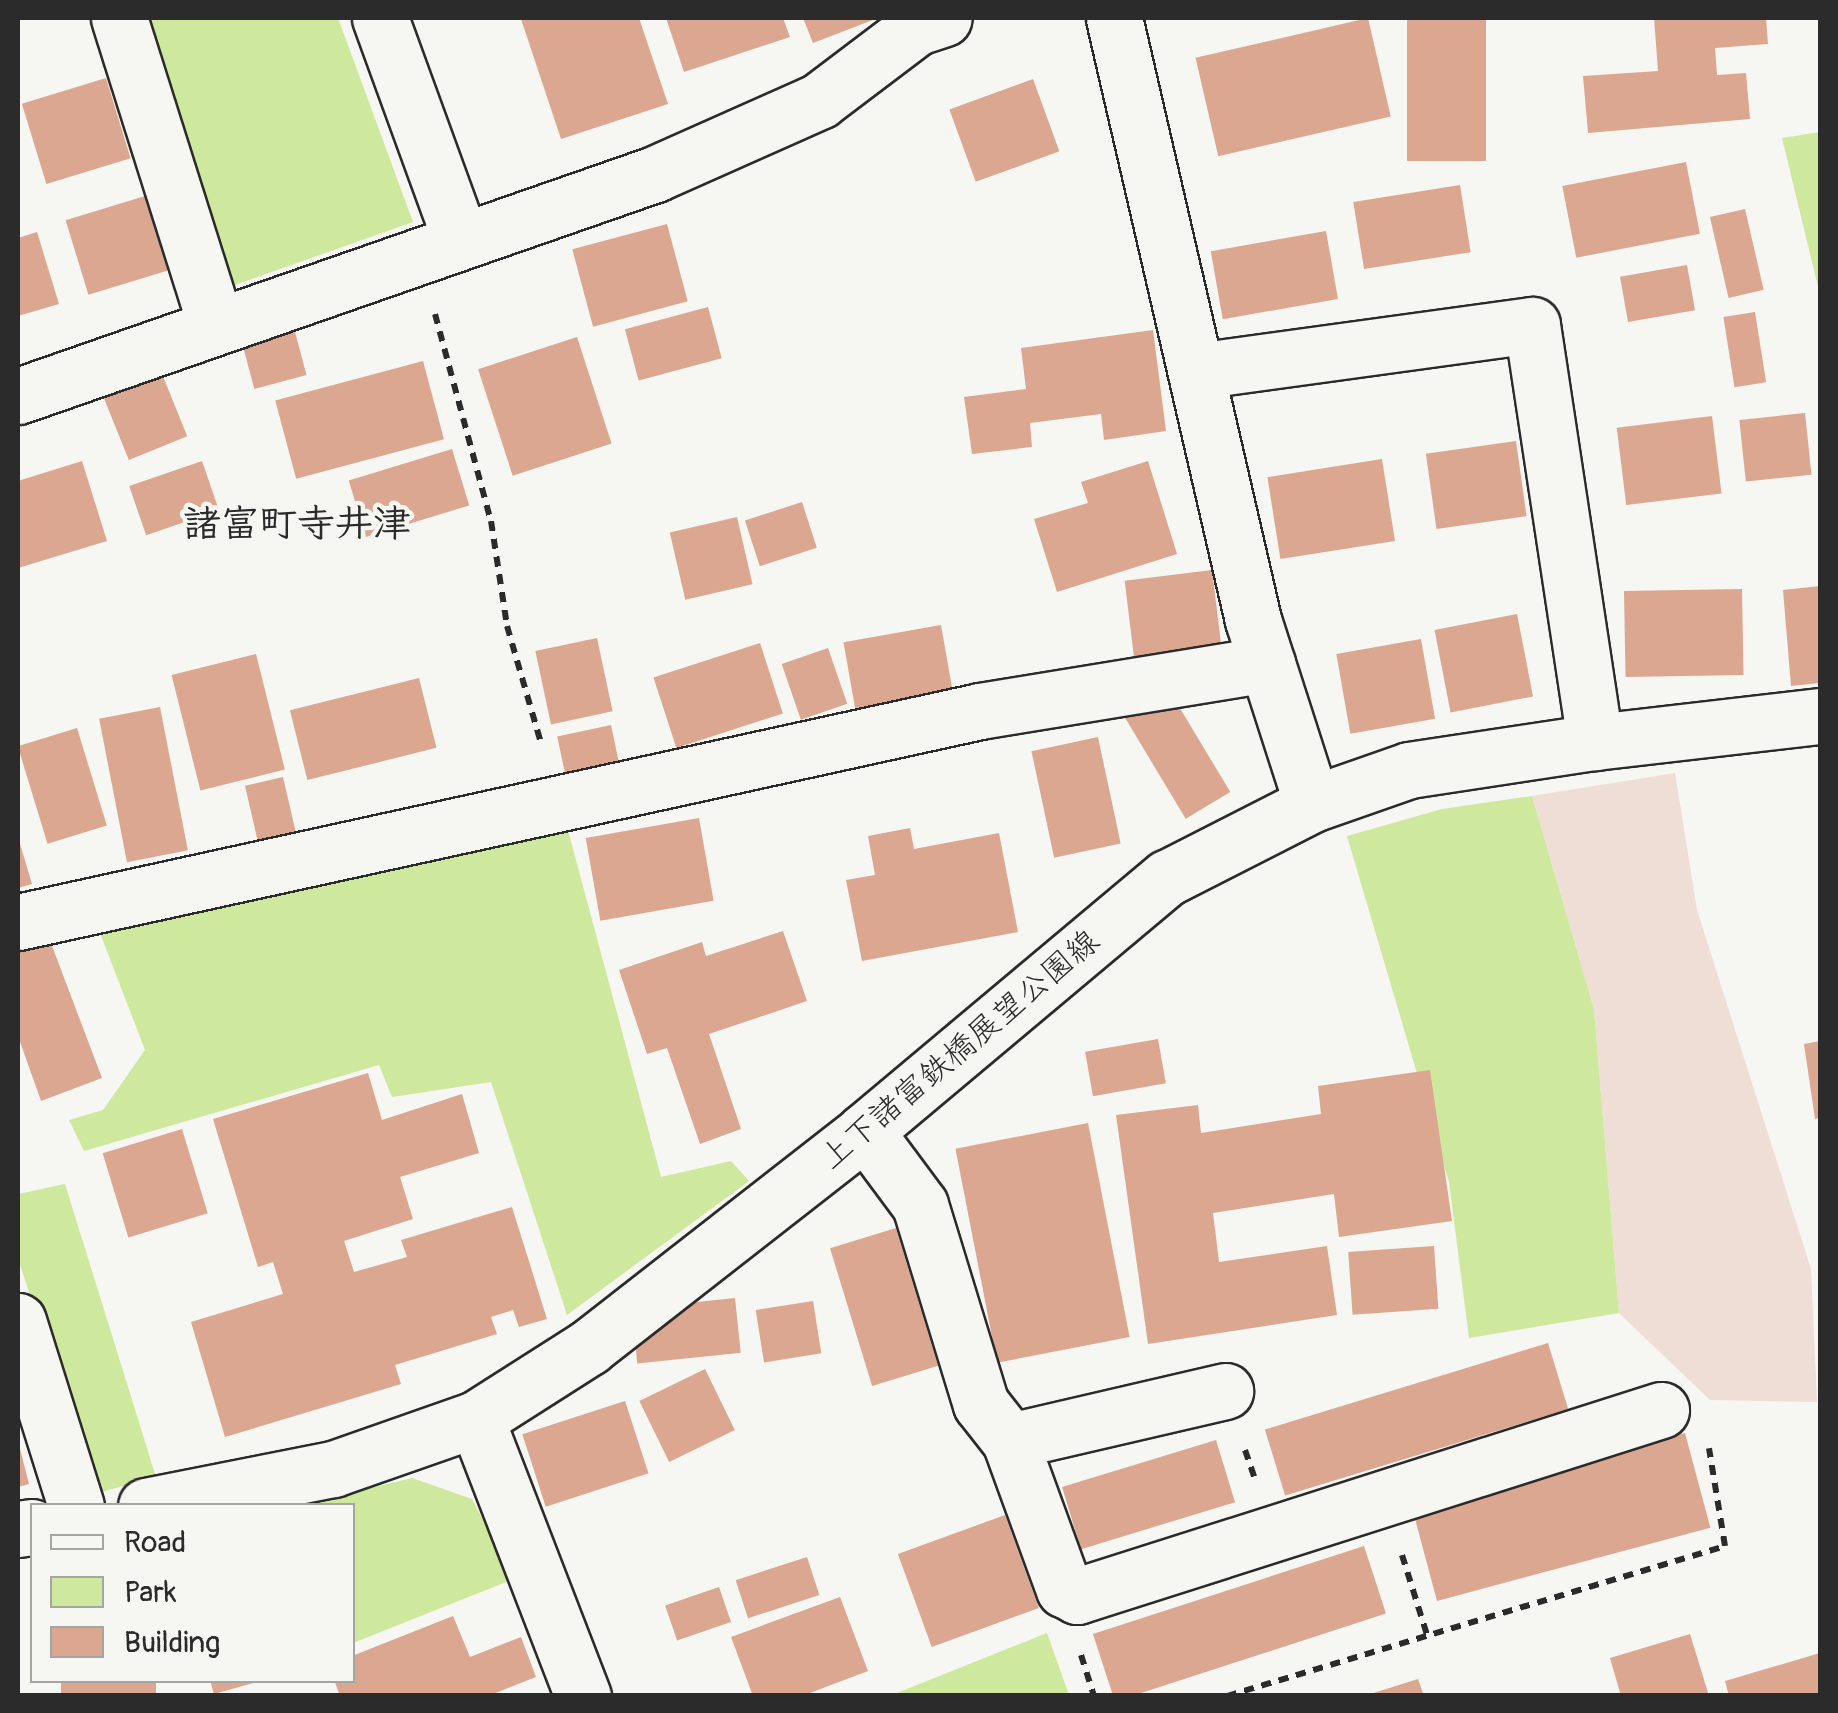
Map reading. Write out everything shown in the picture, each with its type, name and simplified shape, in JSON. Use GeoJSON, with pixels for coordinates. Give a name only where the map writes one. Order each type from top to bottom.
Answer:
{"type":"FeatureCollection","features":[{"type":"Feature","properties":{"kind":"street"},"geometry":{"type":"LineString","coordinates":[[119,18],[216,325]]}},
{"type":"Feature","properties":{"kind":"street"},"geometry":{"type":"LineString","coordinates":[[380,18],[440,248]]}},
{"type":"Feature","properties":{"kind":"street"},"geometry":{"type":"LineString","coordinates":[[18,396],[656,174],[819,101],[917,27],[944,18]]}},
{"type":"Feature","properties":{"kind":"street"},"geometry":{"type":"LineString","coordinates":[[1114,18],[1267,664],[1312,804]]}},
{"type":"Feature","properties":{"kind":"street"},"geometry":{"type":"LineString","coordinates":[[1196,371],[1532,325],[1595,742]]}},
{"type":"Feature","properties":{"kind":"street"},"geometry":{"type":"LineString","coordinates":[[18,922],[980,711],[1267,664]]}},
{"type":"Feature","properties":{"kind":"street","name":"上下諸富鉄橋展望公園線"},"geometry":{"type":"LineString","coordinates":[[161,1503],[333,1469],[476,1419],[589,1347],[865,1132],[1167,878],[1312,804],[1409,770],[1595,742],[1820,716]]}},
{"type":"Feature","properties":{"kind":"street"},"geometry":{"type":"LineString","coordinates":[[865,1132],[920,1204],[982,1404],[1010,1442],[1064,1588],[1077,1596],[1661,1410]]}},
{"type":"Feature","properties":{"kind":"street"},"geometry":{"type":"LineString","coordinates":[[18,1322],[75,1503]]}},
{"type":"Feature","properties":{"kind":"street"},"geometry":{"type":"LineString","coordinates":[[1010,1442],[1225,1390]]}},
{"type":"Feature","properties":{"kind":"street"},"geometry":{"type":"LineString","coordinates":[[476,1419],[583,1696]]}},
{"type":"Feature","properties":{"kind":"path"},"geometry":{"type":"LineString","coordinates":[[440,248],[507,626],[559,804]]}},
{"type":"Feature","properties":{"kind":"path"},"geometry":{"type":"LineString","coordinates":[[1225,1390],[1273,1534]]}},
{"type":"Feature","properties":{"kind":"path"},"geometry":{"type":"LineString","coordinates":[[1227,1696],[1725,1546],[1707,1433],[1661,1410]]}},
{"type":"Feature","properties":{"kind":"path"},"geometry":{"type":"LineString","coordinates":[[1383,1498],[1427,1635]]}},
{"type":"Feature","properties":{"kind":"shaded area"},"geometry":{"type":"Polygon","coordinates":[[[1675,773],[1697,910],[1811,1269],[1817,1402],[1710,1400],[1619,1313],[1594,1009],[1532,796],[1675,773]]]}},
{"type":"Feature","properties":{"kind":"green space"},"geometry":{"type":"Polygon","coordinates":[[[134,18],[338,18],[413,222],[232,286],[134,18]]]}},
{"type":"Feature","properties":{"kind":"green space"},"geometry":{"type":"Polygon","coordinates":[[[1820,132],[1820,295],[1782,138],[1820,132]]]}},
{"type":"Feature","properties":{"kind":"green space"},"geometry":{"type":"Polygon","coordinates":[[[1532,796],[1594,1009],[1619,1313],[1469,1338],[1449,1182],[1347,836],[1442,809],[1532,796]]]}},
{"type":"Feature","properties":{"kind":"green space"},"geometry":{"type":"Polygon","coordinates":[[[565,819],[661,1177],[731,1161],[749,1181],[567,1315],[491,1082],[392,1097],[379,1065],[84,1151],[69,1120],[103,1110],[145,1050],[95,920],[565,819]]]}},
{"type":"Feature","properties":{"kind":"green space"},"geometry":{"type":"Polygon","coordinates":[[[65,1184],[156,1477],[94,1494],[18,1258],[18,1194],[65,1184]]]}},
{"type":"Feature","properties":{"kind":"green space"},"geometry":{"type":"Polygon","coordinates":[[[412,1478],[472,1499],[514,1579],[355,1642],[355,1503],[307,1503],[412,1478]]]}},
{"type":"Feature","properties":{"kind":"green space"},"geometry":{"type":"Polygon","coordinates":[[[1047,1633],[1069,1695],[892,1695],[1047,1633]]]}},
{"type":"Feature","properties":{"kind":"building"},"geometry":{"type":"Polygon","coordinates":[[[639,18],[668,104],[561,139],[521,19],[639,18]]]}},
{"type":"Feature","properties":{"kind":"building"},"geometry":{"type":"Polygon","coordinates":[[[666,18],[783,18],[790,37],[684,72],[666,18]]]}},
{"type":"Feature","properties":{"kind":"building"},"geometry":{"type":"Polygon","coordinates":[[[803,18],[878,18],[813,43],[803,18]]]}},
{"type":"Feature","properties":{"kind":"building"},"geometry":{"type":"Polygon","coordinates":[[[1368,18],[1391,116],[1218,156],[1196,58],[1368,18]]]}},
{"type":"Feature","properties":{"kind":"building"},"geometry":{"type":"Polygon","coordinates":[[[1407,18],[1486,18],[1486,161],[1407,161],[1407,18]]]}},
{"type":"Feature","properties":{"kind":"building"},"geometry":{"type":"Polygon","coordinates":[[[1654,18],[1766,18],[1768,44],[1715,48],[1717,75],[1746,73],[1750,119],[1588,133],[1583,76],[1658,71],[1654,18]]]}},
{"type":"Feature","properties":{"kind":"building"},"geometry":{"type":"Polygon","coordinates":[[[106,78],[131,158],[46,184],[22,104],[106,78]]]}},
{"type":"Feature","properties":{"kind":"building"},"geometry":{"type":"Polygon","coordinates":[[[1033,79],[1059,151],[976,182],[949,109],[1033,79]]]}},
{"type":"Feature","properties":{"kind":"building"},"geometry":{"type":"Polygon","coordinates":[[[1686,162],[1700,234],[1576,258],[1562,186],[1686,162]]]}},
{"type":"Feature","properties":{"kind":"building"},"geometry":{"type":"Polygon","coordinates":[[[1460,185],[1471,252],[1364,269],[1353,202],[1460,185]]]}},
{"type":"Feature","properties":{"kind":"building"},"geometry":{"type":"Polygon","coordinates":[[[145,196],[168,271],[88,295],[66,220],[145,196]]]}},
{"type":"Feature","properties":{"kind":"building"},"geometry":{"type":"Polygon","coordinates":[[[1745,209],[1764,290],[1729,298],[1710,217],[1745,209]]]}},
{"type":"Feature","properties":{"kind":"building"},"geometry":{"type":"Polygon","coordinates":[[[667,224],[688,301],[593,327],[572,249],[667,224]]]}},
{"type":"Feature","properties":{"kind":"building"},"geometry":{"type":"Polygon","coordinates":[[[1326,231],[1338,299],[1223,319],[1211,251],[1326,231]]]}},
{"type":"Feature","properties":{"kind":"building"},"geometry":{"type":"Polygon","coordinates":[[[37,232],[59,304],[18,316],[18,238],[37,232]]]}},
{"type":"Feature","properties":{"kind":"building"},"geometry":{"type":"Polygon","coordinates":[[[1687,265],[1695,310],[1628,322],[1620,277],[1687,265]]]}},
{"type":"Feature","properties":{"kind":"building"},"geometry":{"type":"Polygon","coordinates":[[[708,307],[722,358],[639,380],[625,329],[708,307]]]}},
{"type":"Feature","properties":{"kind":"building"},"geometry":{"type":"Polygon","coordinates":[[[1755,312],[1766,382],[1735,387],[1723,317],[1755,312]]]}},
{"type":"Feature","properties":{"kind":"building"},"geometry":{"type":"Polygon","coordinates":[[[291,317],[307,375],[254,389],[239,331],[291,317]]]}},
{"type":"Feature","properties":{"kind":"building"},"geometry":{"type":"Polygon","coordinates":[[[1153,330],[1166,431],[1104,440],[1101,414],[1030,423],[1032,447],[972,454],[964,397],[1026,389],[1021,348],[1153,330]]]}},
{"type":"Feature","properties":{"kind":"building"},"geometry":{"type":"Polygon","coordinates":[[[577,337],[612,444],[513,476],[478,369],[577,337]]]}},
{"type":"Feature","properties":{"kind":"building"},"geometry":{"type":"Polygon","coordinates":[[[423,361],[444,439],[296,479],[275,401],[423,361]]]}},
{"type":"Feature","properties":{"kind":"building"},"geometry":{"type":"Polygon","coordinates":[[[158,364],[187,436],[129,460],[100,388],[158,364]]]}},
{"type":"Feature","properties":{"kind":"building"},"geometry":{"type":"Polygon","coordinates":[[[1805,413],[1811,475],[1746,482],[1739,420],[1805,413]]]}},
{"type":"Feature","properties":{"kind":"building"},"geometry":{"type":"Polygon","coordinates":[[[1712,416],[1722,493],[1626,505],[1617,428],[1712,416]]]}},
{"type":"Feature","properties":{"kind":"building"},"geometry":{"type":"Polygon","coordinates":[[[1516,441],[1527,516],[1436,529],[1426,454],[1516,441]]]}},
{"type":"Feature","properties":{"kind":"building"},"geometry":{"type":"Polygon","coordinates":[[[452,449],[469,505],[366,537],[349,481],[452,449]]]}},
{"type":"Feature","properties":{"kind":"building"},"geometry":{"type":"Polygon","coordinates":[[[1382,459],[1395,541],[1280,559],[1267,477],[1382,459]]]}},
{"type":"Feature","properties":{"kind":"building"},"geometry":{"type":"Polygon","coordinates":[[[82,461],[107,541],[18,568],[18,481],[82,461]]]}},
{"type":"Feature","properties":{"kind":"building"},"geometry":{"type":"Polygon","coordinates":[[[202,461],[219,510],[146,535],[129,486],[202,461]]]}},
{"type":"Feature","properties":{"kind":"building"},"geometry":{"type":"Polygon","coordinates":[[[1148,461],[1177,554],[1057,592],[1034,519],[1088,503],[1081,482],[1148,461]]]}},
{"type":"Feature","properties":{"kind":"building"},"geometry":{"type":"Polygon","coordinates":[[[802,502],[817,548],[760,566],[745,521],[802,502]]]}},
{"type":"Feature","properties":{"kind":"building"},"geometry":{"type":"Polygon","coordinates":[[[737,517],[753,584],[685,600],[670,533],[737,517]]]}},
{"type":"Feature","properties":{"kind":"building"},"geometry":{"type":"Polygon","coordinates":[[[1212,570],[1221,646],[1134,657],[1125,581],[1212,570]]]}},
{"type":"Feature","properties":{"kind":"building"},"geometry":{"type":"Polygon","coordinates":[[[1820,586],[1820,683],[1791,686],[1783,590],[1820,586]]]}},
{"type":"Feature","properties":{"kind":"building"},"geometry":{"type":"Polygon","coordinates":[[[1742,589],[1744,675],[1626,677],[1624,591],[1742,589]]]}},
{"type":"Feature","properties":{"kind":"building"},"geometry":{"type":"Polygon","coordinates":[[[1517,614],[1533,696],[1451,712],[1435,630],[1517,614]]]}},
{"type":"Feature","properties":{"kind":"building"},"geometry":{"type":"Polygon","coordinates":[[[941,625],[953,691],[855,708],[844,642],[941,625]]]}},
{"type":"Feature","properties":{"kind":"building"},"geometry":{"type":"Polygon","coordinates":[[[597,638],[613,711],[551,724],[535,651],[597,638]]]}},
{"type":"Feature","properties":{"kind":"building"},"geometry":{"type":"Polygon","coordinates":[[[1421,639],[1435,719],[1350,734],[1336,654],[1421,639]]]}},
{"type":"Feature","properties":{"kind":"building"},"geometry":{"type":"Polygon","coordinates":[[[760,643],[783,713],[676,748],[653,678],[760,643]]]}},
{"type":"Feature","properties":{"kind":"building"},"geometry":{"type":"Polygon","coordinates":[[[828,648],[847,704],[801,720],[782,664],[828,648]]]}},
{"type":"Feature","properties":{"kind":"building"},"geometry":{"type":"Polygon","coordinates":[[[256,654],[285,769],[200,791],[172,675],[256,654]]]}},
{"type":"Feature","properties":{"kind":"building"},"geometry":{"type":"Polygon","coordinates":[[[419,678],[436,748],[307,780],[290,710],[419,678]]]}},
{"type":"Feature","properties":{"kind":"building"},"geometry":{"type":"Polygon","coordinates":[[[1169,690],[1230,792],[1186,819],[1124,717],[1169,690]]]}},
{"type":"Feature","properties":{"kind":"building"},"geometry":{"type":"Polygon","coordinates":[[[160,707],[188,850],[127,862],[99,719],[160,707]]]}},
{"type":"Feature","properties":{"kind":"building"},"geometry":{"type":"Polygon","coordinates":[[[611,725],[619,762],[565,774],[557,736],[611,725]]]}},
{"type":"Feature","properties":{"kind":"building"},"geometry":{"type":"Polygon","coordinates":[[[77,728],[107,826],[48,844],[18,746],[77,728]]]}},
{"type":"Feature","properties":{"kind":"building"},"geometry":{"type":"Polygon","coordinates":[[[1098,737],[1121,844],[1054,858],[1031,751],[1098,737]]]}},
{"type":"Feature","properties":{"kind":"building"},"geometry":{"type":"Polygon","coordinates":[[[283,777],[296,834],[258,842],[245,786],[283,777]]]}},
{"type":"Feature","properties":{"kind":"building"},"geometry":{"type":"Polygon","coordinates":[[[699,818],[714,901],[600,921],[586,838],[699,818]]]}},
{"type":"Feature","properties":{"kind":"building"},"geometry":{"type":"Polygon","coordinates":[[[910,828],[914,849],[999,833],[1018,932],[862,961],[846,880],[875,875],[868,836],[910,828]]]}},
{"type":"Feature","properties":{"kind":"building"},"geometry":{"type":"Polygon","coordinates":[[[18,837],[32,884],[18,888],[18,837]]]}},
{"type":"Feature","properties":{"kind":"building"},"geometry":{"type":"Polygon","coordinates":[[[783,931],[807,1001],[709,1034],[741,1129],[700,1144],[667,1048],[647,1054],[619,970],[702,942],[706,956],[783,931]]]}},
{"type":"Feature","properties":{"kind":"building"},"geometry":{"type":"Polygon","coordinates":[[[49,938],[102,1078],[41,1101],[18,1036],[18,949],[49,938]]]}},
{"type":"Feature","properties":{"kind":"building"},"geometry":{"type":"Polygon","coordinates":[[[1158,1039],[1166,1083],[1093,1096],[1085,1052],[1158,1039]]]}},
{"type":"Feature","properties":{"kind":"building"},"geometry":{"type":"Polygon","coordinates":[[[1820,1041],[1820,1118],[1815,1119],[1804,1044],[1820,1041]]]}},
{"type":"Feature","properties":{"kind":"building"},"geometry":{"type":"Polygon","coordinates":[[[1430,1070],[1452,1221],[1339,1237],[1334,1194],[1213,1213],[1219,1262],[1327,1246],[1337,1315],[1148,1344],[1116,1115],[1198,1105],[1201,1133],[1321,1114],[1318,1086],[1430,1070]]]}},
{"type":"Feature","properties":{"kind":"building"},"geometry":{"type":"Polygon","coordinates":[[[368,1073],[382,1120],[462,1094],[479,1153],[400,1177],[413,1219],[344,1241],[354,1272],[407,1257],[401,1240],[512,1207],[547,1319],[519,1327],[513,1310],[491,1317],[497,1334],[395,1365],[401,1384],[225,1437],[191,1322],[283,1294],[273,1262],[258,1267],[213,1119],[368,1073]]]}},
{"type":"Feature","properties":{"kind":"building"},"geometry":{"type":"Polygon","coordinates":[[[1088,1123],[1130,1337],[997,1363],[955,1149],[1088,1123]]]}},
{"type":"Feature","properties":{"kind":"building"},"geometry":{"type":"Polygon","coordinates":[[[182,1129],[208,1213],[128,1237],[103,1153],[182,1129]]]}},
{"type":"Feature","properties":{"kind":"building"},"geometry":{"type":"Polygon","coordinates":[[[896,1228],[938,1366],[872,1386],[830,1248],[896,1228]]]}},
{"type":"Feature","properties":{"kind":"building"},"geometry":{"type":"Polygon","coordinates":[[[1434,1246],[1438,1309],[1353,1315],[1348,1252],[1434,1246]]]}},
{"type":"Feature","properties":{"kind":"building"},"geometry":{"type":"Polygon","coordinates":[[[735,1298],[741,1353],[637,1364],[632,1309],[735,1298]]]}},
{"type":"Feature","properties":{"kind":"building"},"geometry":{"type":"Polygon","coordinates":[[[813,1301],[821,1353],[764,1362],[756,1310],[813,1301]]]}},
{"type":"Feature","properties":{"kind":"building"},"geometry":{"type":"Polygon","coordinates":[[[1548,1343],[1568,1409],[1285,1496],[1265,1430],[1548,1343]]]}},
{"type":"Feature","properties":{"kind":"building"},"geometry":{"type":"Polygon","coordinates":[[[705,1369],[735,1430],[669,1462],[639,1401],[705,1369]]]}},
{"type":"Feature","properties":{"kind":"building"},"geometry":{"type":"Polygon","coordinates":[[[625,1401],[648,1473],[546,1507],[522,1434],[625,1401]]]}},
{"type":"Feature","properties":{"kind":"building"},"geometry":{"type":"Polygon","coordinates":[[[1685,1433],[1710,1528],[1437,1601],[1412,1506],[1685,1433]]]}},
{"type":"Feature","properties":{"kind":"building"},"geometry":{"type":"Polygon","coordinates":[[[1216,1440],[1235,1502],[1081,1549],[1062,1487],[1216,1440]]]}},
{"type":"Feature","properties":{"kind":"building"},"geometry":{"type":"Polygon","coordinates":[[[18,1441],[29,1484],[18,1487],[18,1441]]]}},
{"type":"Feature","properties":{"kind":"building"},"geometry":{"type":"Polygon","coordinates":[[[1005,1515],[1039,1608],[932,1647],[898,1554],[1005,1515]]]}},
{"type":"Feature","properties":{"kind":"building"},"geometry":{"type":"Polygon","coordinates":[[[1364,1546],[1386,1614],[1132,1696],[1113,1696],[1093,1634],[1364,1546]]]}},
{"type":"Feature","properties":{"kind":"building"},"geometry":{"type":"Polygon","coordinates":[[[807,1557],[819,1595],[748,1618],[736,1580],[807,1557]]]}},
{"type":"Feature","properties":{"kind":"building"},"geometry":{"type":"Polygon","coordinates":[[[719,1587],[731,1622],[677,1641],[665,1606],[719,1587]]]}},
{"type":"Feature","properties":{"kind":"building"},"geometry":{"type":"Polygon","coordinates":[[[840,1597],[868,1671],[802,1696],[753,1696],[731,1637],[840,1597]]]}},
{"type":"Feature","properties":{"kind":"building"},"geometry":{"type":"Polygon","coordinates":[[[453,1616],[470,1657],[521,1637],[536,1677],[488,1696],[340,1696],[335,1683],[355,1683],[355,1655],[453,1616]]]}},
{"type":"Feature","properties":{"kind":"building"},"geometry":{"type":"Polygon","coordinates":[[[1690,1634],[1709,1696],[1621,1696],[1610,1658],[1690,1634]]]}},
{"type":"Feature","properties":{"kind":"building"},"geometry":{"type":"Polygon","coordinates":[[[1820,1653],[1820,1696],[1729,1696],[1725,1681],[1820,1653]]]}},
{"type":"Feature","properties":{"kind":"building"},"geometry":{"type":"Polygon","coordinates":[[[1418,1679],[1424,1696],[1367,1695],[1418,1679]]]}},
{"type":"Feature","properties":{"kind":"building"},"geometry":{"type":"Polygon","coordinates":[[[61,1683],[156,1683],[156,1696],[61,1696],[61,1683]]]}},
{"type":"Feature","properties":{"kind":"building"},"geometry":{"type":"Polygon","coordinates":[[[211,1683],[253,1683],[214,1694],[211,1683]]]}},
{"type":"Feature","properties":{"kind":"district","name":"諸富町寺井津"},"geometry":{"type":"Point","coordinates":[297,525]}}]}
